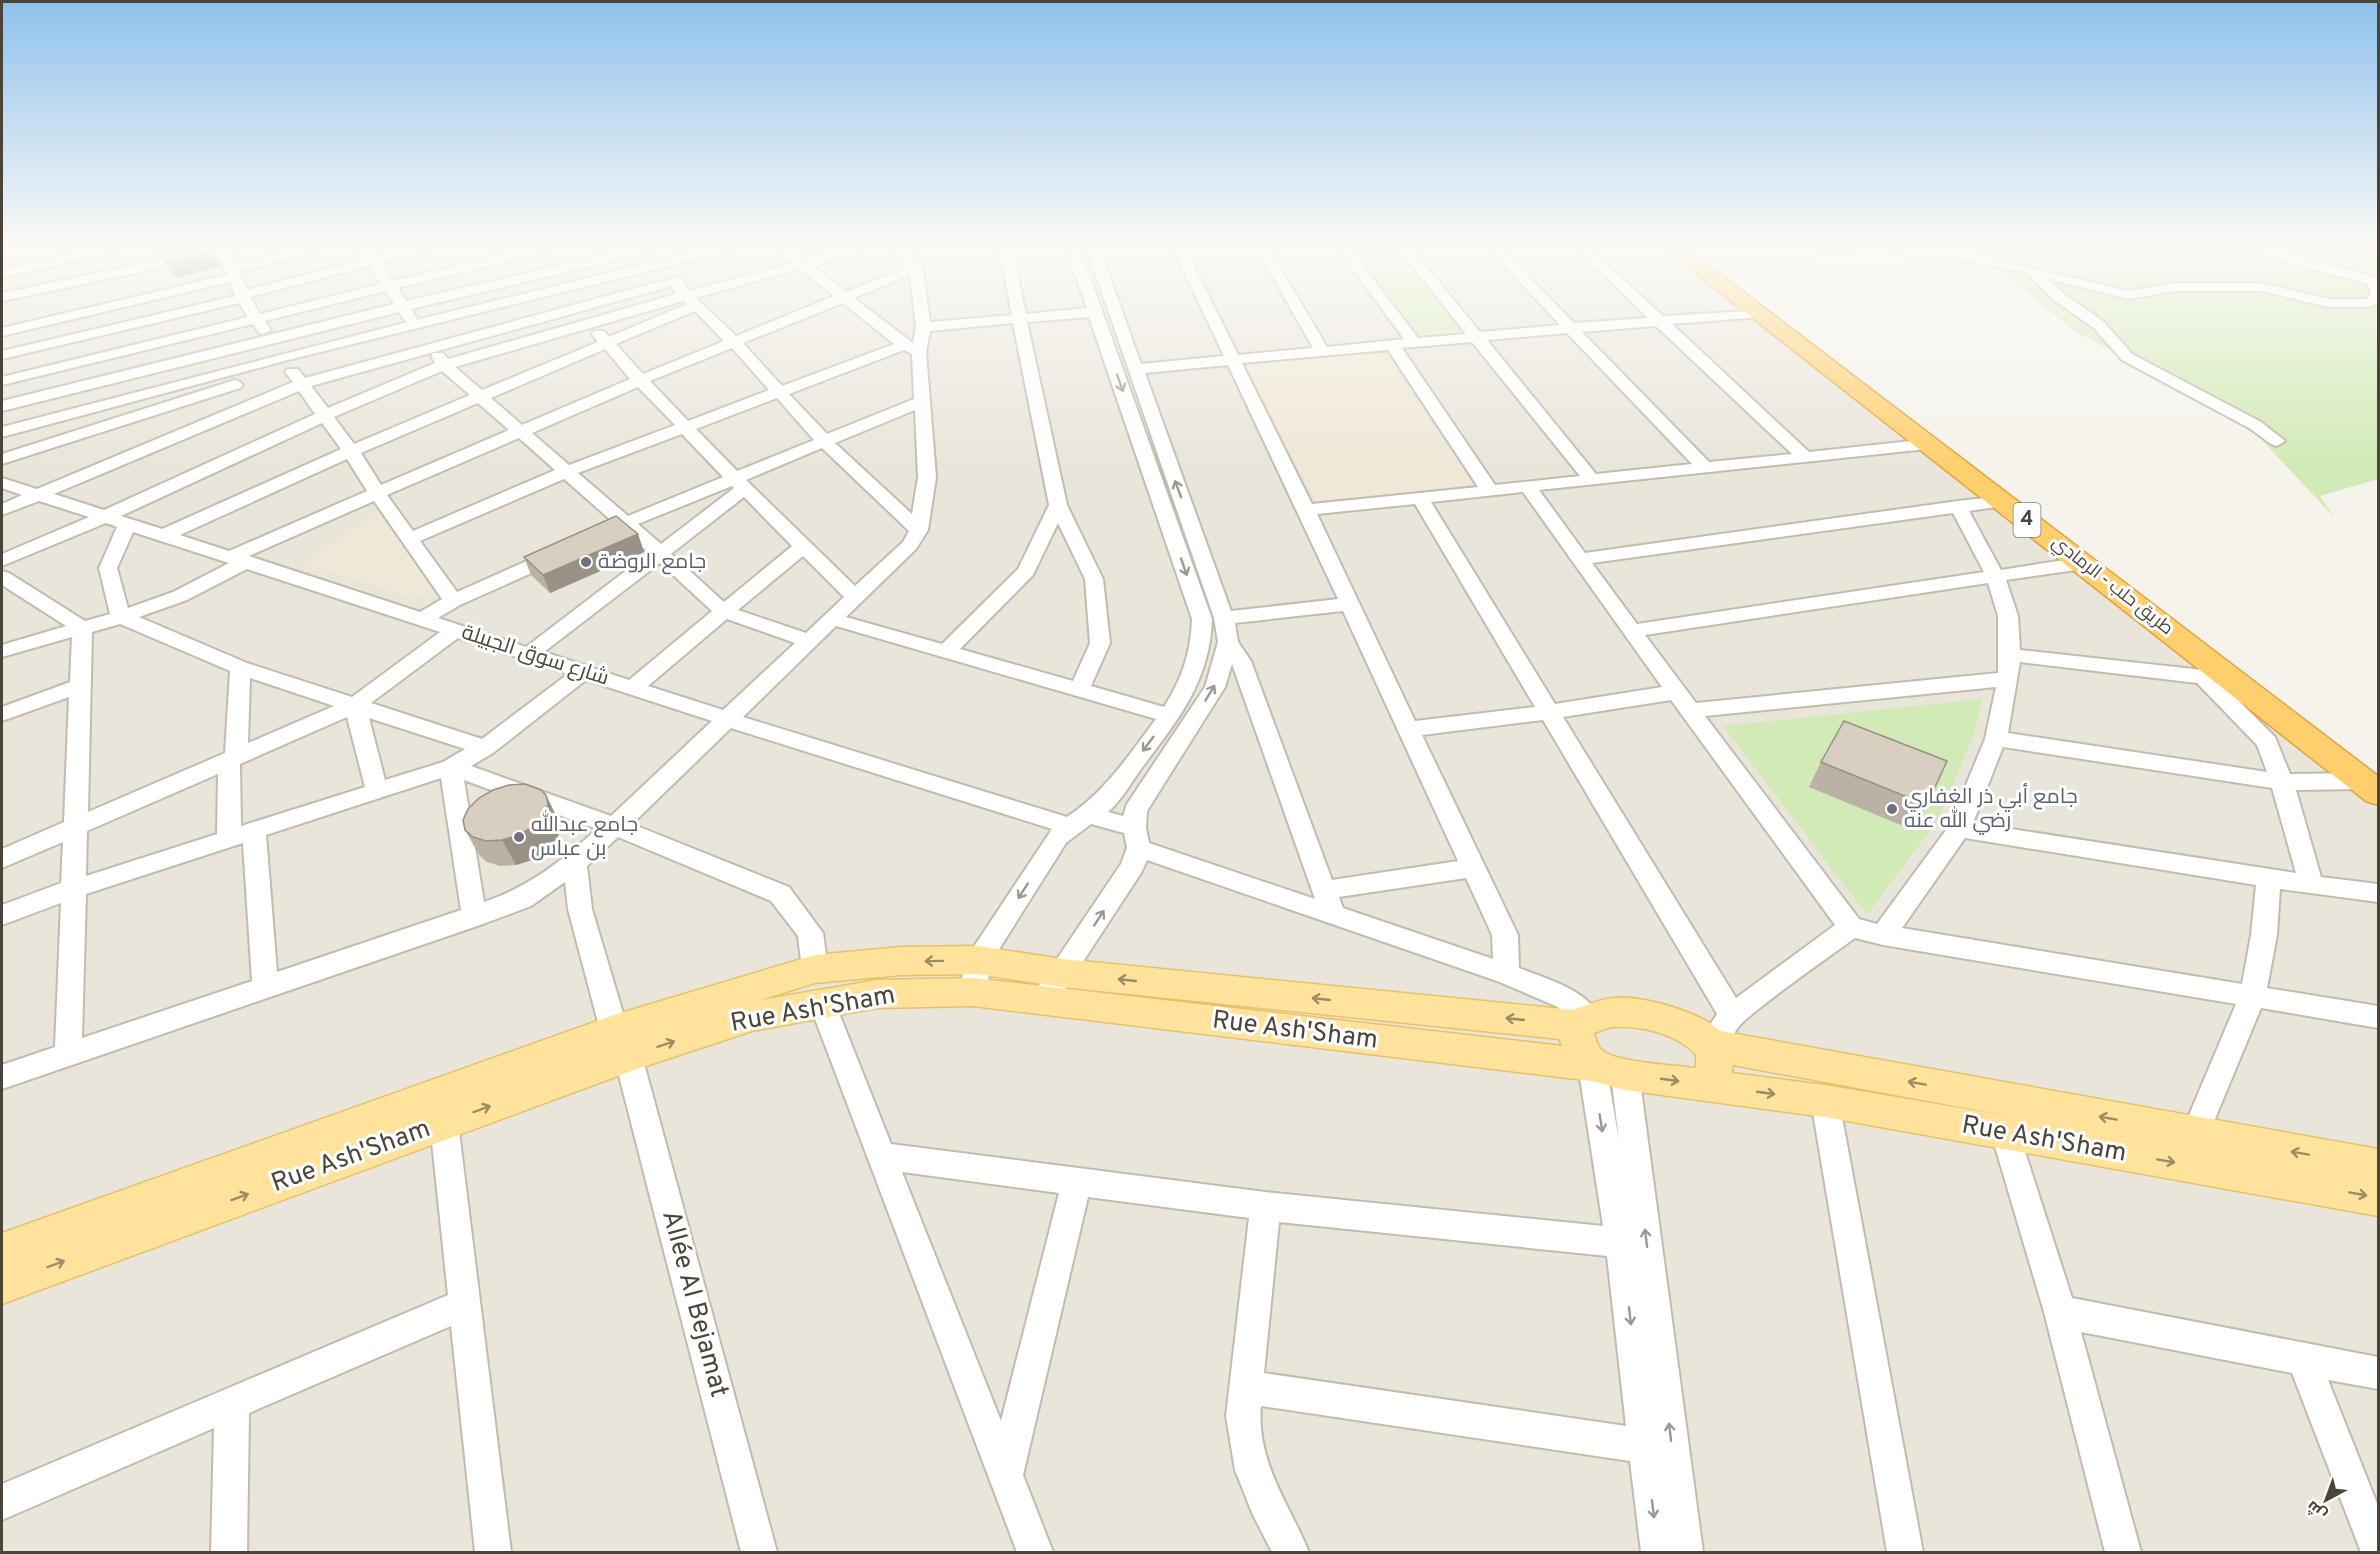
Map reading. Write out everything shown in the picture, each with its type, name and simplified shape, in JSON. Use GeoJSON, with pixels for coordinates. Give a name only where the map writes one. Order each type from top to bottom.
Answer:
{"type":"FeatureCollection","features":[{"type":"Feature","properties":{"kind":"highway","name":"طريق حلب - الرمادي"},"geometry":{"type":"LineString","coordinates":[[1772,322],[2083,563],[2216,676],[2374,781]]}},
{"type":"Feature","properties":{"kind":"highway","name":"طريق حلب - الرمادي"},"geometry":{"type":"LineString","coordinates":[[1788,322],[2374,781]]}},
{"type":"Feature","properties":{"kind":"main road","name":"Rue Ash'Sham"},"geometry":{"type":"LineString","coordinates":[[2,1253],[621,1043],[752,1016],[819,986],[877,994],[976,976],[1708,1086],[1825,1101],[2379,1198]]}},
{"type":"Feature","properties":{"kind":"main road","name":"Rue Ash'Sham"},"geometry":{"type":"LineString","coordinates":[[1053,987],[1581,1023],[1608,1013],[1633,1013],[1671,1022],[1695,1033],[1711,1045],[2379,1167]]}},
{"type":"Feature","properties":{"kind":"main road"},"geometry":{"type":"LineString","coordinates":[[1581,1023],[1582,1052],[1609,1070]]}},
{"type":"Feature","properties":{"kind":"main road","name":"Rue Ash'Sham"},"geometry":{"type":"LineString","coordinates":[[2,1284],[444,1123],[621,1043]]}},
{"type":"Feature","properties":{"kind":"main road"},"geometry":{"type":"LineString","coordinates":[[1708,1086],[1714,1066],[1711,1045]]}},
{"type":"Feature","properties":{"kind":"street"},"geometry":{"type":"LineString","coordinates":[[2,332],[31,322]]}},
{"type":"Feature","properties":{"kind":"street"},"geometry":{"type":"LineString","coordinates":[[2,355],[139,322]]}},
{"type":"Feature","properties":{"kind":"street"},"geometry":{"type":"LineString","coordinates":[[2,381],[251,322]]}},
{"type":"Feature","properties":{"kind":"street"},"geometry":{"type":"LineString","coordinates":[[258,322],[323,416],[351,451],[376,493],[453,601]]}},
{"type":"Feature","properties":{"kind":"street"},"geometry":{"type":"LineString","coordinates":[[2,406],[343,322]]}},
{"type":"Feature","properties":{"kind":"street"},"geometry":{"type":"LineString","coordinates":[[413,322],[444,364],[724,612],[810,640]]}},
{"type":"Feature","properties":{"kind":"street"},"geometry":{"type":"LineString","coordinates":[[2,459],[286,363],[429,322]]}},
{"type":"Feature","properties":{"kind":"street"},"geometry":{"type":"LineString","coordinates":[[2,510],[301,384],[525,322]]}},
{"type":"Feature","properties":{"kind":"street"},"geometry":{"type":"LineString","coordinates":[[2,561],[444,364],[588,322],[740,484],[855,597]]}},
{"type":"Feature","properties":{"kind":"street"},"geometry":{"type":"LineString","coordinates":[[164,535],[351,451],[607,343],[649,322]]}},
{"type":"Feature","properties":{"kind":"street"},"geometry":{"type":"LineString","coordinates":[[713,322],[826,443],[919,530]]}},
{"type":"Feature","properties":{"kind":"street"},"geometry":{"type":"LineString","coordinates":[[2,651],[121,617],[180,596],[240,559],[376,493],[640,380],[786,322]]}},
{"type":"Feature","properties":{"kind":"street"},"geometry":{"type":"LineString","coordinates":[[876,322],[912,349]]}},
{"type":"Feature","properties":{"kind":"street"},"geometry":{"type":"LineString","coordinates":[[2,1077],[474,917],[522,899],[575,863],[910,545],[919,530],[927,477],[923,401],[912,349],[923,327],[922,322]]}},
{"type":"Feature","properties":{"kind":"street"},"geometry":{"type":"LineString","coordinates":[[923,327],[989,322]]}},
{"type":"Feature","properties":{"kind":"street"},"geometry":{"type":"LineString","coordinates":[[1020,322],[1058,505],[1094,579],[1100,643],[1079,691]]}},
{"type":"Feature","properties":{"kind":"street"},"geometry":{"type":"LineString","coordinates":[[976,976],[1058,837],[1104,803],[1170,716],[1197,665],[1202,649],[1202,619],[1098,322]]}},
{"type":"Feature","properties":{"kind":"street"},"geometry":{"type":"LineString","coordinates":[[1118,322],[1224,618],[1228,642],[1241,661],[1333,915]]}},
{"type":"Feature","properties":{"kind":"street"},"geometry":{"type":"LineString","coordinates":[[1214,322],[1306,510],[1505,935],[1506,974]]}},
{"type":"Feature","properties":{"kind":"street"},"geometry":{"type":"LineString","coordinates":[[1305,322],[1322,351]]}},
{"type":"Feature","properties":{"kind":"street"},"geometry":{"type":"LineString","coordinates":[[1398,322],[1414,343]]}},
{"type":"Feature","properties":{"kind":"street"},"geometry":{"type":"LineString","coordinates":[[1465,322],[1592,480]]}},
{"type":"Feature","properties":{"kind":"street"},"geometry":{"type":"LineString","coordinates":[[1566,322],[1704,468]]}},
{"type":"Feature","properties":{"kind":"street"},"geometry":{"type":"LineString","coordinates":[[1135,369],[1654,322]]}},
{"type":"Feature","properties":{"kind":"street"},"geometry":{"type":"LineString","coordinates":[[1662,322],[1805,457]]}},
{"type":"Feature","properties":{"kind":"street"},"geometry":{"type":"LineString","coordinates":[[2094,322],[2127,357],[2255,425],[2277,441]]}},
{"type":"Feature","properties":{"kind":"street"},"geometry":{"type":"LineString","coordinates":[[1392,345],[1490,491]]}},
{"type":"Feature","properties":{"kind":"street"},"geometry":{"type":"LineString","coordinates":[[409,538],[566,471],[684,426],[779,392],[912,349]]}},
{"type":"Feature","properties":{"kind":"street"},"geometry":{"type":"LineString","coordinates":[[2,432],[286,363]]}},
{"type":"Feature","properties":{"kind":"street"},"geometry":{"type":"LineString","coordinates":[[605,532],[740,484],[826,443],[923,401]]}},
{"type":"Feature","properties":{"kind":"street"},"geometry":{"type":"LineString","coordinates":[[1306,510],[1930,444]]}},
{"type":"Feature","properties":{"kind":"street","name":"شارع سوق الجبيلة"},"geometry":{"type":"LineString","coordinates":[[2,483],[727,719],[1136,838],[1333,915],[1506,974],[1567,999],[1581,1023]]}},
{"type":"Feature","properties":{"kind":"street"},"geometry":{"type":"LineString","coordinates":[[530,654],[660,553],[740,484]]}},
{"type":"Feature","properties":{"kind":"street"},"geometry":{"type":"LineString","coordinates":[[1528,487],[1631,631],[1851,927],[1883,935],[2252,998],[2379,1017]]}},
{"type":"Feature","properties":{"kind":"street"},"geometry":{"type":"LineString","coordinates":[[1420,498],[1732,1015]]}},
{"type":"Feature","properties":{"kind":"street"},"geometry":{"type":"LineString","coordinates":[[1581,559],[2003,501]]}},
{"type":"Feature","properties":{"kind":"street"},"geometry":{"type":"LineString","coordinates":[[945,652],[1026,571],[1058,505]]}},
{"type":"Feature","properties":{"kind":"street"},"geometry":{"type":"LineString","coordinates":[[1883,935],[1959,829],[1996,739],[2008,679],[2010,655],[2008,616],[1996,577],[1958,507]]}},
{"type":"Feature","properties":{"kind":"street"},"geometry":{"type":"LineString","coordinates":[[121,617],[108,568],[128,523]]}},
{"type":"Feature","properties":{"kind":"street"},"geometry":{"type":"LineString","coordinates":[[632,688],[803,546]]}},
{"type":"Feature","properties":{"kind":"street"},"geometry":{"type":"LineString","coordinates":[[422,619],[453,601],[572,547]]}},
{"type":"Feature","properties":{"kind":"street"},"geometry":{"type":"LineString","coordinates":[[1631,631],[2083,563]]}},
{"type":"Feature","properties":{"kind":"street"},"geometry":{"type":"LineString","coordinates":[[2,577],[82,628]]}},
{"type":"Feature","properties":{"kind":"street"},"geometry":{"type":"LineString","coordinates":[[1224,618],[1350,604]]}},
{"type":"Feature","properties":{"kind":"street"},"geometry":{"type":"LineString","coordinates":[[121,617],[240,668],[485,748]]}},
{"type":"Feature","properties":{"kind":"street"},"geometry":{"type":"LineString","coordinates":[[833,619],[1170,716]]}},
{"type":"Feature","properties":{"kind":"street"},"geometry":{"type":"LineString","coordinates":[[68,1055],[82,628]]}},
{"type":"Feature","properties":{"kind":"street"},"geometry":{"type":"LineString","coordinates":[[2,858],[355,705],[456,630]]}},
{"type":"Feature","properties":{"kind":"street"},"geometry":{"type":"LineString","coordinates":[[1053,987],[1132,867],[1136,838],[1135,810],[1215,687],[1228,642]]}},
{"type":"Feature","properties":{"kind":"street"},"geometry":{"type":"LineString","coordinates":[[2010,655],[2216,676],[2268,742],[2282,782],[2311,885]]}},
{"type":"Feature","properties":{"kind":"street"},"geometry":{"type":"LineString","coordinates":[[229,839],[232,759],[240,668]]}},
{"type":"Feature","properties":{"kind":"street"},"geometry":{"type":"LineString","coordinates":[[2,915],[73,889],[451,767],[485,748],[584,672]]}},
{"type":"Feature","properties":{"kind":"street"},"geometry":{"type":"LineString","coordinates":[[1690,711],[2008,679]]}},
{"type":"Feature","properties":{"kind":"street"},"geometry":{"type":"LineString","coordinates":[[2,714],[80,686]]}},
{"type":"Feature","properties":{"kind":"street"},"geometry":{"type":"LineString","coordinates":[[1408,729],[1550,712],[1676,692]]}},
{"type":"Feature","properties":{"kind":"street"},"geometry":{"type":"LineString","coordinates":[[355,705],[377,791]]}},
{"type":"Feature","properties":{"kind":"street"},"geometry":{"type":"LineString","coordinates":[[1996,739],[2282,782],[2374,781]]}},
{"type":"Feature","properties":{"kind":"street"},"geometry":{"type":"LineString","coordinates":[[451,767],[615,826],[780,894],[810,933],[819,986],[881,1156],[1035,1552]]}},
{"type":"Feature","properties":{"kind":"street"},"geometry":{"type":"LineString","coordinates":[[451,767],[474,917]]}},
{"type":"Feature","properties":{"kind":"street"},"geometry":{"type":"LineString","coordinates":[[1959,829],[2270,879],[2379,893]]}},
{"type":"Feature","properties":{"kind":"street"},"geometry":{"type":"LineString","coordinates":[[254,830],[265,986]]}},
{"type":"Feature","properties":{"kind":"street","name":"Allée Al Bejamat"},"geometry":{"type":"LineString","coordinates":[[575,863],[580,909],[621,1043],[759,1552]]}},
{"type":"Feature","properties":{"kind":"street"},"geometry":{"type":"LineString","coordinates":[[1324,890],[1473,868]]}},
{"type":"Feature","properties":{"kind":"street"},"geometry":{"type":"LineString","coordinates":[[2195,1134],[2252,998],[2264,935],[2270,879]]}},
{"type":"Feature","properties":{"kind":"street"},"geometry":{"type":"LineString","coordinates":[[1711,1045],[1732,1015],[1851,927]]}},
{"type":"Feature","properties":{"kind":"street"},"geometry":{"type":"LineString","coordinates":[[1609,1070],[1621,1243],[1659,1552]]}},
{"type":"Feature","properties":{"kind":"street"},"geometry":{"type":"LineString","coordinates":[[1609,1070],[1685,1552]]}},
{"type":"Feature","properties":{"kind":"street"},"geometry":{"type":"LineString","coordinates":[[1825,1101],[1905,1552]]}},
{"type":"Feature","properties":{"kind":"street"},"geometry":{"type":"LineString","coordinates":[[444,1123],[493,1552]]}},
{"type":"Feature","properties":{"kind":"street"},"geometry":{"type":"LineString","coordinates":[[2005,1133],[2060,1312],[2123,1552]]}},
{"type":"Feature","properties":{"kind":"street"},"geometry":{"type":"LineString","coordinates":[[881,1156],[1265,1206],[1621,1243]]}},
{"type":"Feature","properties":{"kind":"street"},"geometry":{"type":"LineString","coordinates":[[1005,1476],[1077,1181]]}},
{"type":"Feature","properties":{"kind":"street"},"geometry":{"type":"LineString","coordinates":[[1265,1206],[1244,1416],[1248,1457],[1254,1478],[1291,1552]]}},
{"type":"Feature","properties":{"kind":"street"},"geometry":{"type":"LineString","coordinates":[[2,1502],[465,1304]]}},
{"type":"Feature","properties":{"kind":"street"},"geometry":{"type":"LineString","coordinates":[[2060,1312],[2379,1373]]}},
{"type":"Feature","properties":{"kind":"street"},"geometry":{"type":"LineString","coordinates":[[2303,1359],[2379,1550]]}},
{"type":"Feature","properties":{"kind":"street"},"geometry":{"type":"LineString","coordinates":[[1246,1387],[1646,1446]]}},
{"type":"Feature","properties":{"kind":"street"},"geometry":{"type":"LineString","coordinates":[[229,1552],[232,1404]]}},
{"type":"Feature","properties":{"kind":"shaded area"},"geometry":{"type":"Polygon","coordinates":[[[2,322],[1757,322],[2378,809],[2378,1552],[2,1552],[2,322]]]}},
{"type":"Feature","properties":{"kind":"shaded area"},"geometry":{"type":"Polygon","coordinates":[[[1380,350],[1474,484],[1317,503],[1243,363],[1380,350]]]}},
{"type":"Feature","properties":{"kind":"shaded area"},"geometry":{"type":"Polygon","coordinates":[[[379,513],[436,591],[427,599],[422,595],[416,599],[302,563],[379,513]]]}},
{"type":"Feature","properties":{"kind":"green space"},"geometry":{"type":"Polygon","coordinates":[[[1403,322],[1455,322],[1462,330],[1412,334],[1403,322]]]}},
{"type":"Feature","properties":{"kind":"green space"},"geometry":{"type":"Polygon","coordinates":[[[2063,322],[2378,322],[2378,479],[2320,496],[2334,517],[2240,417],[2074,331],[2063,322]]]}},
{"type":"Feature","properties":{"kind":"green space"},"geometry":{"type":"Polygon","coordinates":[[[1982,699],[1975,732],[1938,820],[1867,915],[1723,726],[1982,699]]]}},
{"type":"Feature","properties":{"kind":"building"},"geometry":{"type":"Polygon","coordinates":[[[616,516],[638,534],[543,575],[524,557],[616,516]]]}},
{"type":"Feature","properties":{"kind":"building"},"geometry":{"type":"Polygon","coordinates":[[[1844,721],[1947,761],[1927,805],[1821,762],[1844,721]]]}},
{"type":"Feature","properties":{"kind":"building"},"geometry":{"type":"Polygon","coordinates":[[[525,784],[541,790],[546,795],[548,804],[544,815],[534,826],[519,835],[502,840],[486,841],[473,837],[465,830],[463,820],[468,809],[479,798],[509,785],[525,784]]]}},
{"type":"Feature","properties":{"kind":"place","name":"جامع الروضة"},"geometry":{"type":"Point","coordinates":[586,562]}},
{"type":"Feature","properties":{"kind":"place","name":"جامع أبي ذر الغفاري رضي الله عنه"},"geometry":{"type":"Point","coordinates":[1892,809]}},
{"type":"Feature","properties":{"kind":"place","name":"جامع عبدالله بن عباس"},"geometry":{"type":"Point","coordinates":[519,837]}}]}
